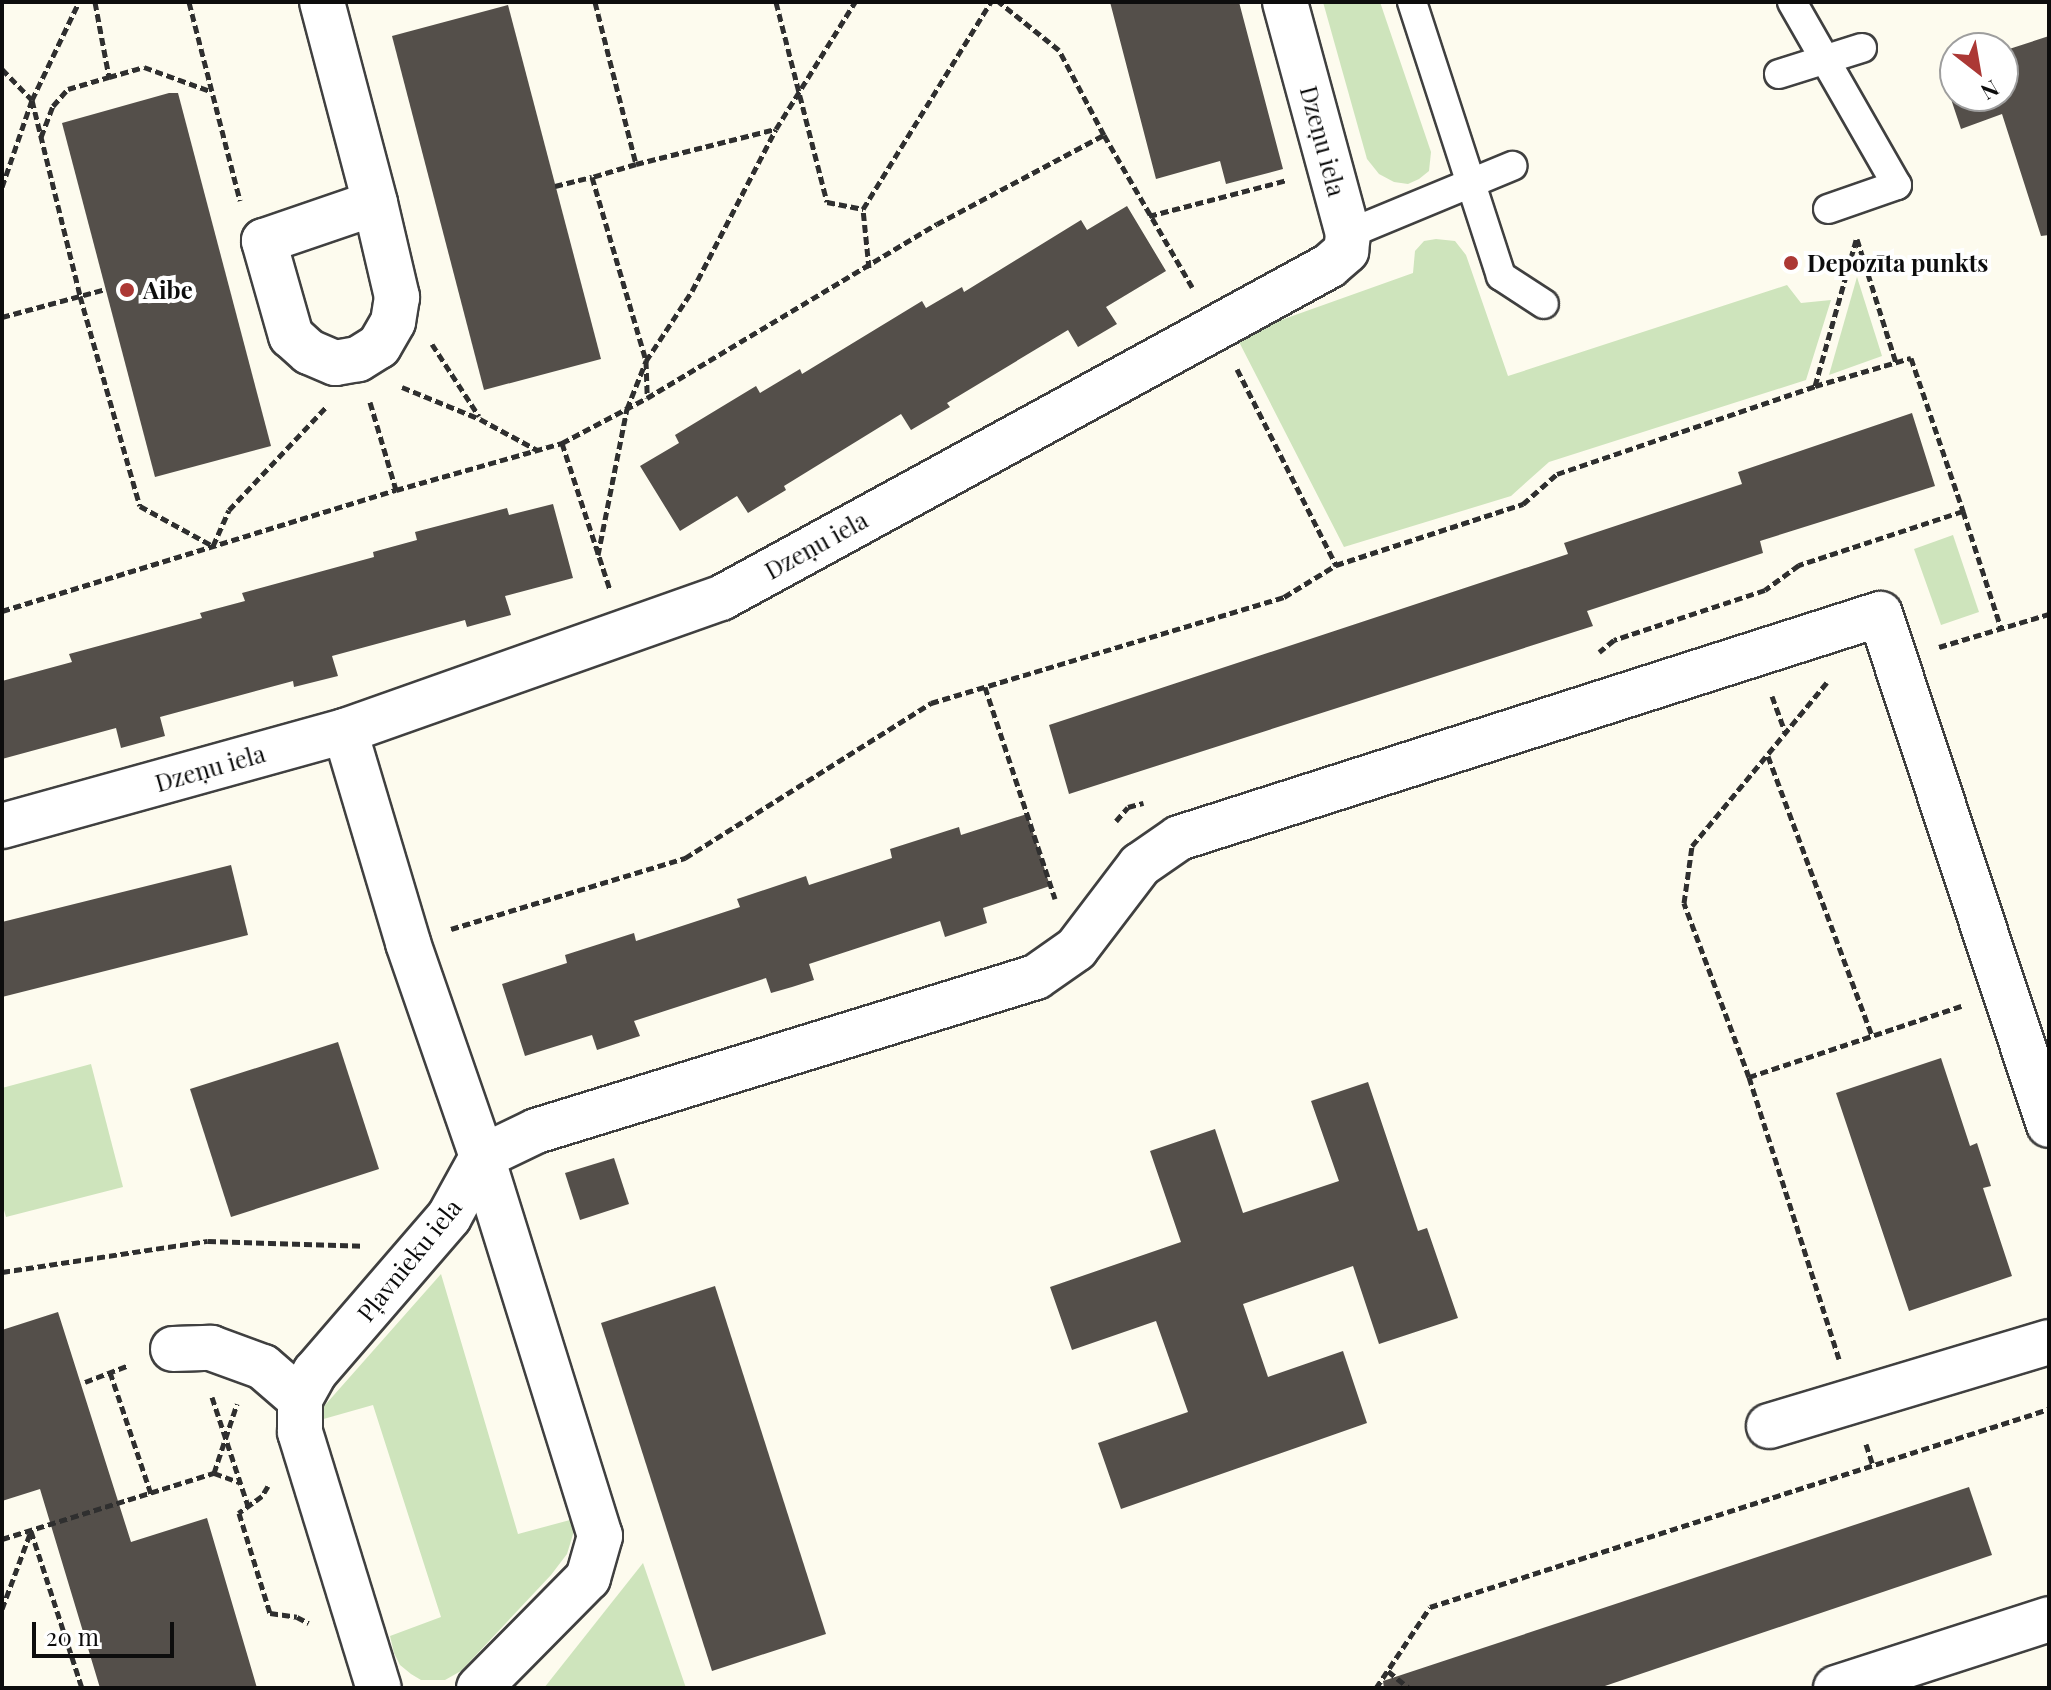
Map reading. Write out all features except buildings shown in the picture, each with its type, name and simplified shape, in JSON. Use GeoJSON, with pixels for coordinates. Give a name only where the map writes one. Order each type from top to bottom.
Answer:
{"type":"FeatureCollection","features":[{"type":"Feature","properties":{"kind":"street"},"geometry":{"type":"LineString","coordinates":[[322,2],[375,203],[397,297],[393,322],[379,346],[359,364],[335,363],[309,352],[291,336],[264,241],[375,203]]}},
{"type":"Feature","properties":{"kind":"street","name":"Dzeņu iela"},"geometry":{"type":"LineString","coordinates":[[2,826],[345,731],[721,598],[1215,325],[1329,266],[1346,251],[1348,234],[1285,2]]}},
{"type":"Feature","properties":{"kind":"street"},"geometry":{"type":"LineString","coordinates":[[482,1157],[536,1131],[1036,977],[1076,949],[1140,865],[1179,838],[1880,614],[2007,990],[2049,1125]]}},
{"type":"Feature","properties":{"kind":"street"},"geometry":{"type":"LineString","coordinates":[[345,731],[408,943],[482,1157],[600,1536],[588,1578],[479,1688]]}},
{"type":"Feature","properties":{"kind":"street","name":"Pļavnieku iela"},"geometry":{"type":"LineString","coordinates":[[300,1399],[315,1372],[449,1217],[482,1157]]}},
{"type":"Feature","properties":{"kind":"street"},"geometry":{"type":"LineString","coordinates":[[1769,1426],[2049,1342]]}},
{"type":"Feature","properties":{"kind":"street"},"geometry":{"type":"LineString","coordinates":[[173,1349],[211,1348],[263,1367],[300,1399],[300,1432],[379,1688]]}},
{"type":"Feature","properties":{"kind":"street"},"geometry":{"type":"LineString","coordinates":[[1836,1688],[2049,1619]]}},
{"type":"Feature","properties":{"kind":"lane"},"geometry":{"type":"LineString","coordinates":[[1412,2],[1501,276],[1544,304]]}},
{"type":"Feature","properties":{"kind":"lane"},"geometry":{"type":"LineString","coordinates":[[1792,2],[1897,185],[1828,209]]}},
{"type":"Feature","properties":{"kind":"lane"},"geometry":{"type":"LineString","coordinates":[[1779,74],[1862,48]]}},
{"type":"Feature","properties":{"kind":"lane"},"geometry":{"type":"LineString","coordinates":[[1348,234],[1512,166]]}},
{"type":"Feature","properties":{"kind":"path"},"geometry":{"type":"LineString","coordinates":[[2,187],[32,100],[79,2]]}},
{"type":"Feature","properties":{"kind":"path"},"geometry":{"type":"LineString","coordinates":[[95,2],[109,77]]}},
{"type":"Feature","properties":{"kind":"path"},"geometry":{"type":"LineString","coordinates":[[189,2],[247,227],[264,241]]}},
{"type":"Feature","properties":{"kind":"path"},"geometry":{"type":"LineString","coordinates":[[595,2],[636,164]]}},
{"type":"Feature","properties":{"kind":"path"},"geometry":{"type":"LineString","coordinates":[[776,2],[827,202],[863,209]]}},
{"type":"Feature","properties":{"kind":"path"},"geometry":{"type":"LineString","coordinates":[[598,555],[627,409],[646,361],[692,291],[798,90],[855,2]]}},
{"type":"Feature","properties":{"kind":"path"},"geometry":{"type":"LineString","coordinates":[[869,268],[863,209],[991,2]]}},
{"type":"Feature","properties":{"kind":"path"},"geometry":{"type":"LineString","coordinates":[[999,2],[1059,50],[1149,216],[1215,325],[1336,565]]}},
{"type":"Feature","properties":{"kind":"path"},"geometry":{"type":"LineString","coordinates":[[41,137],[53,106],[68,89],[144,67],[211,91]]}},
{"type":"Feature","properties":{"kind":"path"},"geometry":{"type":"LineString","coordinates":[[2,69],[32,100],[80,296],[140,506],[213,546]]}},
{"type":"Feature","properties":{"kind":"path"},"geometry":{"type":"LineString","coordinates":[[555,186],[776,129]]}},
{"type":"Feature","properties":{"kind":"path"},"geometry":{"type":"LineString","coordinates":[[2,611],[396,490],[562,443],[647,398],[869,268],[937,224],[1104,135]]}},
{"type":"Feature","properties":{"kind":"path"},"geometry":{"type":"LineString","coordinates":[[592,177],[646,361],[647,398]]}},
{"type":"Feature","properties":{"kind":"path"},"geometry":{"type":"LineString","coordinates":[[1149,216],[1296,178]]}},
{"type":"Feature","properties":{"kind":"path"},"geometry":{"type":"LineString","coordinates":[[1815,386],[1857,238],[1857,199]]}},
{"type":"Feature","properties":{"kind":"path"},"geometry":{"type":"LineString","coordinates":[[1857,238],[1896,363]]}},
{"type":"Feature","properties":{"kind":"path"},"geometry":{"type":"LineString","coordinates":[[2,317],[106,289]]}},
{"type":"Feature","properties":{"kind":"path"},"geometry":{"type":"LineString","coordinates":[[425,332],[480,419]]}},
{"type":"Feature","properties":{"kind":"path"},"geometry":{"type":"LineString","coordinates":[[408,943],[685,858],[931,703],[1284,597],[1336,565],[1523,504],[1557,474],[1815,386],[1911,358]]}},
{"type":"Feature","properties":{"kind":"path"},"geometry":{"type":"LineString","coordinates":[[213,546],[229,510],[359,364]]}},
{"type":"Feature","properties":{"kind":"path"},"geometry":{"type":"LineString","coordinates":[[359,364],[480,419],[537,450]]}},
{"type":"Feature","properties":{"kind":"path"},"geometry":{"type":"LineString","coordinates":[[359,364],[396,490]]}},
{"type":"Feature","properties":{"kind":"path"},"geometry":{"type":"LineString","coordinates":[[562,443],[613,602]]}},
{"type":"Feature","properties":{"kind":"path"},"geometry":{"type":"LineString","coordinates":[[1963,511],[2001,628]]}},
{"type":"Feature","properties":{"kind":"path"},"geometry":{"type":"LineString","coordinates":[[1896,658],[2049,614]]}},
{"type":"Feature","properties":{"kind":"path"},"geometry":{"type":"LineString","coordinates":[[1828,680],[1692,846],[1684,903],[1749,1077],[1852,1402]]}},
{"type":"Feature","properties":{"kind":"path"},"geometry":{"type":"LineString","coordinates":[[985,687],[1055,899]]}},
{"type":"Feature","properties":{"kind":"path"},"geometry":{"type":"LineString","coordinates":[[1768,755],[1872,1036]]}},
{"type":"Feature","properties":{"kind":"path"},"geometry":{"type":"LineString","coordinates":[[1749,1077],[2007,990]]}},
{"type":"Feature","properties":{"kind":"path"},"geometry":{"type":"LineString","coordinates":[[2,1272],[208,1241],[375,1246]]}},
{"type":"Feature","properties":{"kind":"path"},"geometry":{"type":"LineString","coordinates":[[85,1382],[132,1363]]}},
{"type":"Feature","properties":{"kind":"path"},"geometry":{"type":"LineString","coordinates":[[110,1372],[151,1494]]}},
{"type":"Feature","properties":{"kind":"path"},"geometry":{"type":"LineString","coordinates":[[209,1391],[248,1506]]}},
{"type":"Feature","properties":{"kind":"path"},"geometry":{"type":"LineString","coordinates":[[214,1473],[239,1398],[248,1406]]}},
{"type":"Feature","properties":{"kind":"path"},"geometry":{"type":"LineString","coordinates":[[1376,1688],[1430,1607],[2049,1409]]}},
{"type":"Feature","properties":{"kind":"path"},"geometry":{"type":"LineString","coordinates":[[2,1539],[214,1473],[239,1482]]}},
{"type":"Feature","properties":{"kind":"path"},"geometry":{"type":"LineString","coordinates":[[275,1475],[262,1496],[239,1513],[270,1613],[297,1617],[316,1627]]}},
{"type":"Feature","properties":{"kind":"path"},"geometry":{"type":"LineString","coordinates":[[2,1609],[31,1531]]}},
{"type":"Feature","properties":{"kind":"path"},"geometry":{"type":"LineString","coordinates":[[31,1531],[82,1688]]}},
{"type":"Feature","properties":{"kind":"path"},"geometry":{"type":"LineString","coordinates":[[1388,1671],[1409,1688]]}},
{"type":"Feature","properties":{"kind":"green space"},"geometry":{"type":"Polygon","coordinates":[[[1323,2],[1380,2],[1431,152],[1429,171],[1419,179],[1408,184],[1394,182],[1379,174],[1367,159],[1323,2]]]}},
{"type":"Feature","properties":{"kind":"green space"},"geometry":{"type":"Polygon","coordinates":[[[1424,241],[1455,241],[1466,255],[1508,376],[1787,285],[1801,303],[1831,300],[1806,380],[1549,462],[1511,496],[1344,547],[1236,336],[1413,273],[1415,251],[1424,241]]]}},
{"type":"Feature","properties":{"kind":"green space"},"geometry":{"type":"Polygon","coordinates":[[[1857,277],[1882,356],[1829,375],[1857,277]]]}},
{"type":"Feature","properties":{"kind":"green space"},"geometry":{"type":"Polygon","coordinates":[[[1953,535],[1979,612],[1941,625],[1914,549],[1953,535]]]}},
{"type":"Feature","properties":{"kind":"green space"},"geometry":{"type":"Polygon","coordinates":[[[91,1064],[123,1187],[6,1217],[2,1203],[2,1088],[91,1064]]]}},
{"type":"Feature","properties":{"kind":"green space"},"geometry":{"type":"Polygon","coordinates":[[[441,1274],[518,1534],[570,1520],[574,1531],[567,1554],[551,1575],[461,1671],[445,1680],[421,1680],[400,1665],[390,1636],[441,1617],[373,1405],[320,1420],[318,1413],[441,1274]]]}},
{"type":"Feature","properties":{"kind":"green space"},"geometry":{"type":"Polygon","coordinates":[[[643,1563],[686,1688],[544,1688],[643,1563]]]}},
{"type":"Feature","properties":{"kind":"place","name":"Depozīta punkts"},"geometry":{"type":"Point","coordinates":[1791,263]}},
{"type":"Feature","properties":{"kind":"place","name":"Aibe"},"geometry":{"type":"Point","coordinates":[127,290]}}]}
